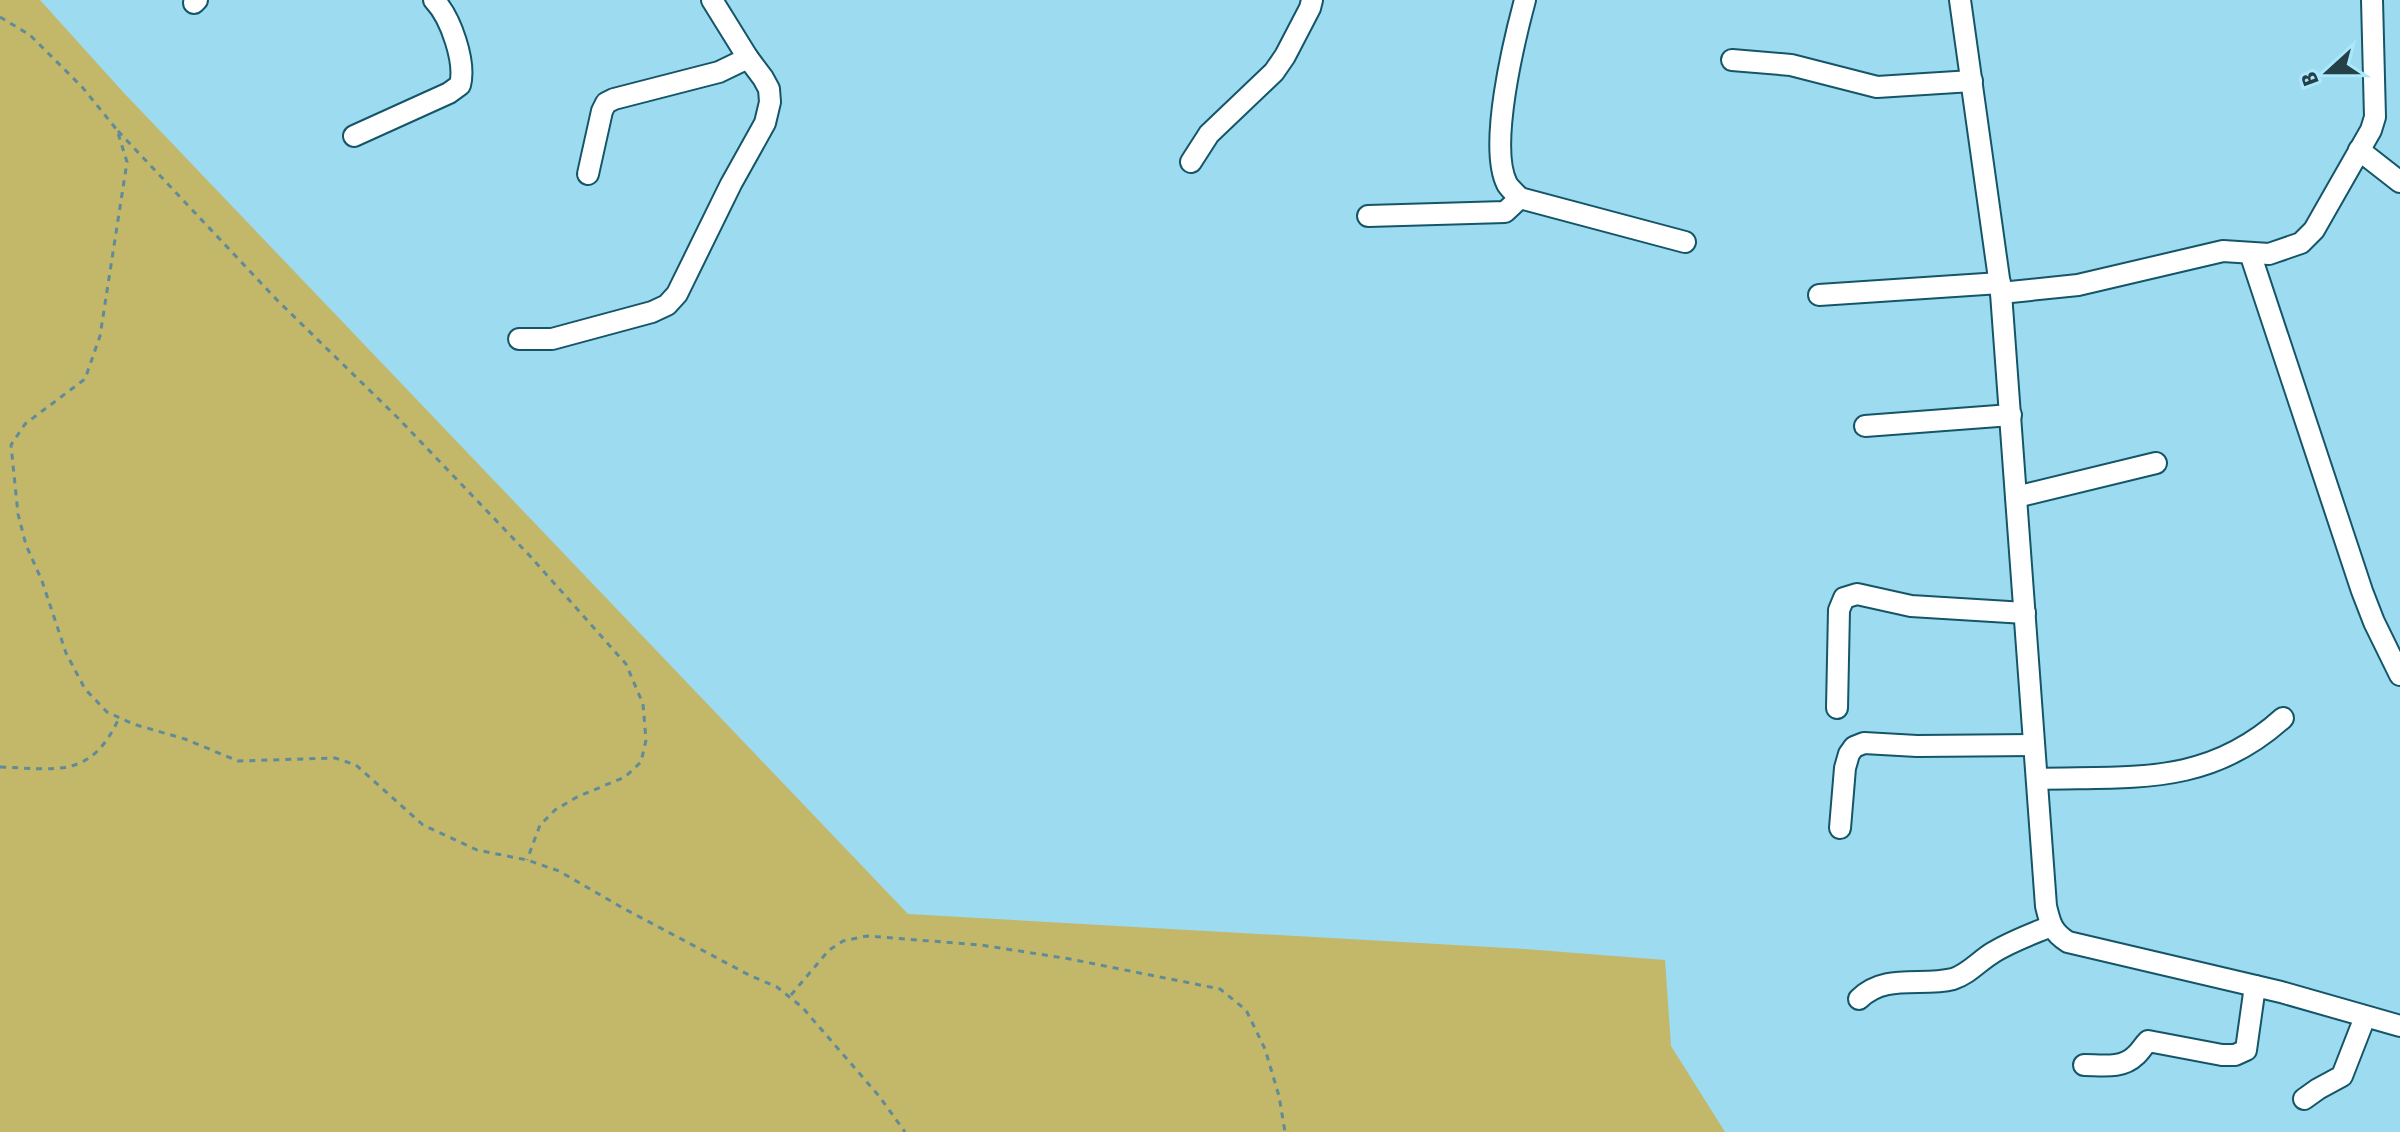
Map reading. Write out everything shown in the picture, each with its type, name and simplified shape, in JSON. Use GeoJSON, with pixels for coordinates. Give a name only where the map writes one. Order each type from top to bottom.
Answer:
{"type":"FeatureCollection","features":[{"type":"Feature","properties":{"kind":"street"},"geometry":{"type":"LineString","coordinates":[[354,136],[449,93],[460,85],[463,74],[460,58],[444,12],[434,0]]}},
{"type":"Feature","properties":{"kind":"street"},"geometry":{"type":"LineString","coordinates":[[519,339],[552,339],[652,312],[667,305],[677,294],[765,123],[770,102],[769,89],[712,0]]}},
{"type":"Feature","properties":{"kind":"street"},"geometry":{"type":"LineString","coordinates":[[1191,162],[1209,134],[1274,72],[1312,0]]}},
{"type":"Feature","properties":{"kind":"street"},"geometry":{"type":"LineString","coordinates":[[1525,0],[1511,55],[1503,112],[1504,173],[1508,186],[1520,198],[1685,242]]}},
{"type":"Feature","properties":{"kind":"street"},"geometry":{"type":"LineString","coordinates":[[1960,0],[2001,288],[2046,906],[2051,926],[2068,942],[2255,986],[2400,1026]]}},
{"type":"Feature","properties":{"kind":"street"},"geometry":{"type":"LineString","coordinates":[[1819,295],[2078,285],[2204,253],[2238,250],[2269,254],[2301,243],[2314,230],[2375,117],[2372,0]]}},
{"type":"Feature","properties":{"kind":"street"},"geometry":{"type":"LineString","coordinates":[[588,174],[606,103],[729,69],[748,58]]}},
{"type":"Feature","properties":{"kind":"street"},"geometry":{"type":"LineString","coordinates":[[1732,60],[1791,65],[1877,87],[1972,81]]}},
{"type":"Feature","properties":{"kind":"street"},"geometry":{"type":"LineString","coordinates":[[2359,150],[2400,182]]}},
{"type":"Feature","properties":{"kind":"street"},"geometry":{"type":"LineString","coordinates":[[1368,216],[1505,212],[1520,198]]}},
{"type":"Feature","properties":{"kind":"street"},"geometry":{"type":"LineString","coordinates":[[2250,253],[2362,591],[2400,675]]}},
{"type":"Feature","properties":{"kind":"street"},"geometry":{"type":"LineString","coordinates":[[1865,426],[2011,415]]}},
{"type":"Feature","properties":{"kind":"street"},"geometry":{"type":"LineString","coordinates":[[2016,497],[2156,463]]}},
{"type":"Feature","properties":{"kind":"street"},"geometry":{"type":"LineString","coordinates":[[1837,708],[1839,610],[1844,598],[1857,594],[1911,606],[2025,613]]}},
{"type":"Feature","properties":{"kind":"street"},"geometry":{"type":"LineString","coordinates":[[2037,779],[2177,773],[2233,753],[2263,736],[2283,718]]}},
{"type":"Feature","properties":{"kind":"street"},"geometry":{"type":"LineString","coordinates":[[1840,828],[1845,768],[1854,747],[1864,743],[2034,745]]}},
{"type":"Feature","properties":{"kind":"street"},"geometry":{"type":"LineString","coordinates":[[1859,999],[1866,992],[1898,982],[1956,978],[2002,947],[2051,926]]}},
{"type":"Feature","properties":{"kind":"street"},"geometry":{"type":"LineString","coordinates":[[2084,1065],[2125,1063],[2148,1041],[2235,1055],[2246,1050],[2255,986]]}},
{"type":"Feature","properties":{"kind":"street"},"geometry":{"type":"LineString","coordinates":[[2304,1099],[2342,1076],[2365,1017]]}},
{"type":"Feature","properties":{"kind":"path"},"geometry":{"type":"LineString","coordinates":[[0,17],[30,35],[83,88],[117,130],[277,300],[398,418],[530,556],[626,664],[643,704],[646,740],[641,762],[625,777],[555,810],[540,825],[527,860]]}},
{"type":"Feature","properties":{"kind":"path"},"geometry":{"type":"LineString","coordinates":[[117,130],[127,162],[100,336],[85,379],[25,424],[11,445],[18,514],[26,545],[42,581],[66,653],[85,689],[107,712],[119,718],[185,739],[238,761],[335,758],[356,765],[423,825],[477,850],[527,860],[559,871],[621,907],[777,987],[802,1007],[879,1096],[905,1132]]}},
{"type":"Feature","properties":{"kind":"path"},"geometry":{"type":"LineString","coordinates":[[0,767],[59,769],[79,765],[99,751],[119,718]]}},
{"type":"Feature","properties":{"kind":"path"},"geometry":{"type":"LineString","coordinates":[[791,995],[829,950],[843,941],[867,936],[981,945],[1220,989],[1246,1010],[1265,1049],[1279,1096],[1285,1132]]}},
{"type":"Feature","properties":{"kind":"shaded area"},"geometry":{"type":"Polygon","coordinates":[[[0,0],[40,0],[123,92],[908,914],[1525,949],[1665,960],[1671,1046],[1725,1132],[0,1132],[0,0]]]}}]}
